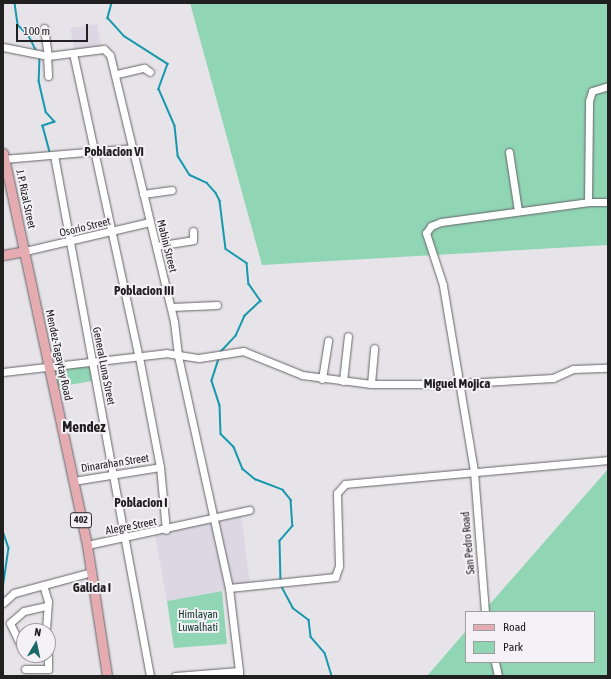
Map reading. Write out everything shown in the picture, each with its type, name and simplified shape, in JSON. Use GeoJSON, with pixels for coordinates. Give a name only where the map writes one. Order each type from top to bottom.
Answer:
{"type":"FeatureCollection","features":[{"type":"Feature","properties":{"kind":"main road","name":"J. P. Rizal Street"},"geometry":{"type":"LineString","coordinates":[[3,157],[25,251]]}},
{"type":"Feature","properties":{"kind":"main road"},"geometry":{"type":"LineString","coordinates":[[3,255],[25,251]]}},
{"type":"Feature","properties":{"kind":"main road","name":"Mendez-Tagaytay Road"},"geometry":{"type":"LineString","coordinates":[[25,251],[87,545],[107,676]]}},
{"type":"Feature","properties":{"kind":"street"},"geometry":{"type":"LineString","coordinates":[[44,28],[48,76]]}},
{"type":"Feature","properties":{"kind":"street"},"geometry":{"type":"LineString","coordinates":[[3,48],[46,55],[73,53],[110,232],[139,356],[160,467],[166,530]]}},
{"type":"Feature","properties":{"kind":"street","name":"Mabini Street"},"geometry":{"type":"LineString","coordinates":[[73,53],[107,51],[116,74],[134,148],[143,194],[171,307],[178,356],[229,588],[239,673]]}},
{"type":"Feature","properties":{"kind":"street"},"geometry":{"type":"LineString","coordinates":[[116,74],[144,68],[150,72]]}},
{"type":"Feature","properties":{"kind":"street"},"geometry":{"type":"LineString","coordinates":[[588,202],[589,101],[596,88],[608,86]]}},
{"type":"Feature","properties":{"kind":"street"},"geometry":{"type":"LineString","coordinates":[[3,157],[54,156],[134,148]]}},
{"type":"Feature","properties":{"kind":"street"},"geometry":{"type":"LineString","coordinates":[[509,152],[518,211],[588,202],[608,202]]}},
{"type":"Feature","properties":{"kind":"street","name":"General Luna Street"},"geometry":{"type":"LineString","coordinates":[[54,156],[68,243],[92,360],[150,676]]}},
{"type":"Feature","properties":{"kind":"street"},"geometry":{"type":"LineString","coordinates":[[143,194],[172,190]]}},
{"type":"Feature","properties":{"kind":"street","name":"San Pedro Road"},"geometry":{"type":"LineString","coordinates":[[485,611],[474,471],[458,384],[443,285],[426,233],[431,226],[441,222],[518,211]]}},
{"type":"Feature","properties":{"kind":"street","name":"Osorio Street"},"geometry":{"type":"LineString","coordinates":[[25,251],[68,243],[150,222]]}},
{"type":"Feature","properties":{"kind":"street"},"geometry":{"type":"LineString","coordinates":[[156,246],[193,240],[193,231]]}},
{"type":"Feature","properties":{"kind":"street"},"geometry":{"type":"LineString","coordinates":[[171,307],[217,304]]}},
{"type":"Feature","properties":{"kind":"street"},"geometry":{"type":"LineString","coordinates":[[343,381],[348,336]]}},
{"type":"Feature","properties":{"kind":"street"},"geometry":{"type":"LineString","coordinates":[[322,379],[328,340]]}},
{"type":"Feature","properties":{"kind":"street"},"geometry":{"type":"LineString","coordinates":[[371,384],[374,348]]}},
{"type":"Feature","properties":{"kind":"street"},"geometry":{"type":"LineString","coordinates":[[3,372],[92,360],[166,353],[178,356],[213,356],[243,351],[284,369],[322,379],[371,384],[458,384],[552,378],[573,369],[608,368]]}},
{"type":"Feature","properties":{"kind":"street"},"geometry":{"type":"LineString","coordinates":[[229,588],[335,577],[339,566],[338,493],[345,484],[474,471],[608,460]]}},
{"type":"Feature","properties":{"kind":"street","name":"Dinarahan Street"},"geometry":{"type":"LineString","coordinates":[[73,481],[160,467]]}},
{"type":"Feature","properties":{"kind":"street","name":"Alegre Street"},"geometry":{"type":"LineString","coordinates":[[87,545],[125,539],[249,510]]}},
{"type":"Feature","properties":{"kind":"street"},"geometry":{"type":"LineString","coordinates":[[3,603],[14,593],[92,572]]}},
{"type":"Feature","properties":{"kind":"street"},"geometry":{"type":"LineString","coordinates":[[43,585],[48,601],[45,606],[46,623]]}},
{"type":"Feature","properties":{"kind":"street"},"geometry":{"type":"LineString","coordinates":[[16,635],[10,623],[24,611],[45,606]]}},
{"type":"Feature","properties":{"kind":"street"},"geometry":{"type":"LineString","coordinates":[[24,669],[48,669],[48,663]]}},
{"type":"Feature","properties":{"kind":"street"},"geometry":{"type":"LineString","coordinates":[[495,663],[498,676]]}},
{"type":"Feature","properties":{"kind":"street"},"geometry":{"type":"LineString","coordinates":[[175,676],[239,673]]}},
{"type":"Feature","properties":{"kind":"shaded area"},"geometry":{"type":"Polygon","coordinates":[[[97,24],[101,45],[75,51],[70,28],[97,24]]]}},
{"type":"Feature","properties":{"kind":"shaded area"},"geometry":{"type":"Polygon","coordinates":[[[241,513],[250,585],[167,601],[155,535],[241,513]]]}},
{"type":"Feature","properties":{"kind":"green space"},"geometry":{"type":"Polygon","coordinates":[[[190,3],[608,3],[608,245],[262,265],[190,3]]]}},
{"type":"Feature","properties":{"kind":"green space"},"geometry":{"type":"Polygon","coordinates":[[[89,363],[92,381],[57,387],[54,369],[89,363]]]}},
{"type":"Feature","properties":{"kind":"green space"},"geometry":{"type":"Polygon","coordinates":[[[608,469],[608,676],[427,676],[465,632],[465,663],[595,663],[595,611],[484,611],[608,469]]]}},
{"type":"Feature","properties":{"kind":"green space","name":"Himlayan Luwalhati"},"geometry":{"type":"Polygon","coordinates":[[[222,591],[227,644],[174,648],[167,601],[222,591]]]}},
{"type":"Feature","properties":{"kind":"waterway"},"geometry":{"type":"LineString","coordinates":[[15,3],[18,25],[29,36],[37,52]]}},
{"type":"Feature","properties":{"kind":"waterway"},"geometry":{"type":"LineString","coordinates":[[112,3],[108,18],[124,36],[168,64],[159,89],[175,126],[178,156],[190,175],[207,183],[216,193],[220,201],[226,249],[247,263],[249,284],[261,301],[245,316],[236,336],[220,353]]}},
{"type":"Feature","properties":{"kind":"waterway"},"geometry":{"type":"LineString","coordinates":[[40,57],[39,81],[46,112],[55,122],[43,126],[50,152]]}},
{"type":"Feature","properties":{"kind":"waterway"},"geometry":{"type":"LineString","coordinates":[[220,356],[212,381],[220,405],[221,434],[234,447],[243,469],[255,479],[283,490],[291,500],[293,526],[280,541],[281,581]]}},
{"type":"Feature","properties":{"kind":"waterway"},"geometry":{"type":"LineString","coordinates":[[3,531],[9,548],[3,589]]}},
{"type":"Feature","properties":{"kind":"waterway"},"geometry":{"type":"LineString","coordinates":[[281,585],[293,608],[309,620],[311,637],[325,653],[332,676]]}},
{"type":"Feature","properties":{"kind":"district","name":"Poblacion VI"},"geometry":{"type":"Point","coordinates":[114,152]}},
{"type":"Feature","properties":{"kind":"district","name":"Poblacion III"},"geometry":{"type":"Point","coordinates":[144,291]}},
{"type":"Feature","properties":{"kind":"district","name":"Miguel Mojica"},"geometry":{"type":"Point","coordinates":[457,384]}},
{"type":"Feature","properties":{"kind":"district","name":"Mendez"},"geometry":{"type":"Point","coordinates":[84,427]}},
{"type":"Feature","properties":{"kind":"district","name":"Poblacion I"},"geometry":{"type":"Point","coordinates":[141,503]}},
{"type":"Feature","properties":{"kind":"district","name":"Galicia I"},"geometry":{"type":"Point","coordinates":[92,588]}}]}
